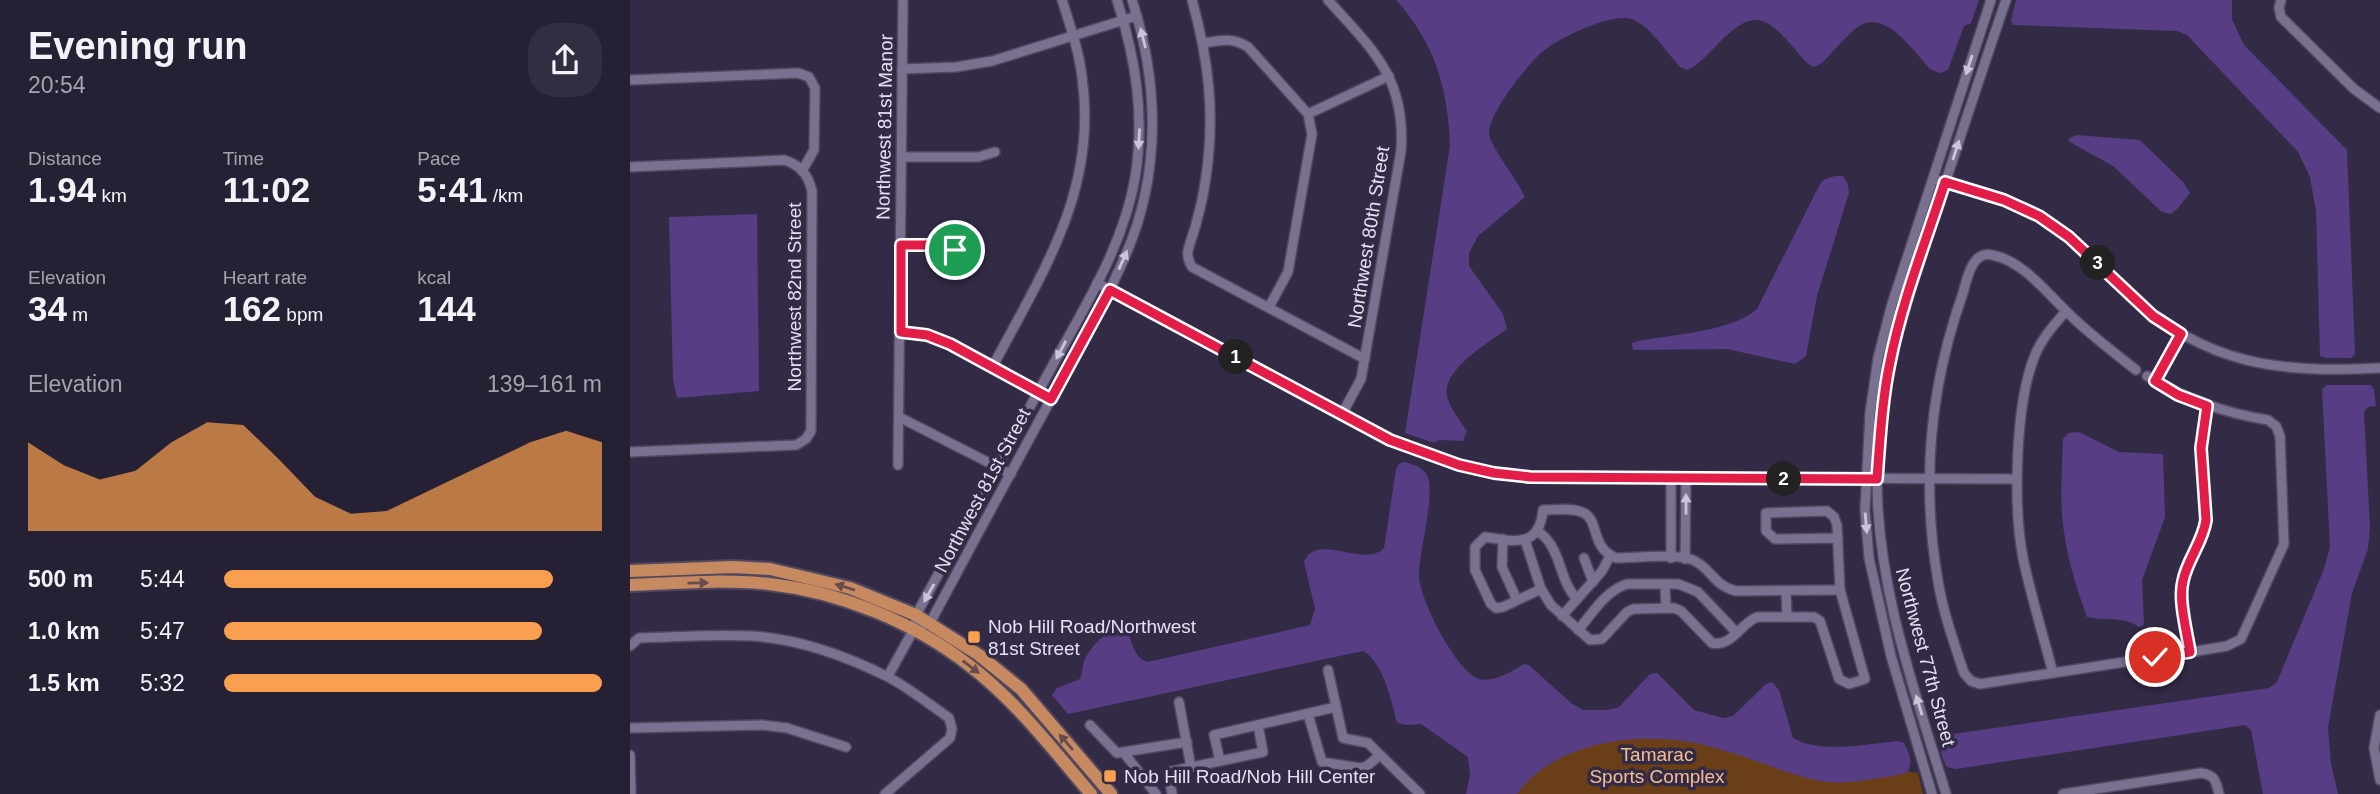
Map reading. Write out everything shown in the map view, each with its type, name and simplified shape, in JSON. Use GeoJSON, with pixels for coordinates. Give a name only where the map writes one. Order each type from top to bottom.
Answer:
{"type":"FeatureCollection","features":[{"type":"Feature","properties":{"kind":"main road"},"geometry":{"type":"LineString","coordinates":[[630,571],[733,567],[770,569],[850,588],[916,615],[979,655],[1021,689],[1111,794]]}},
{"type":"Feature","properties":{"kind":"main road"},"geometry":{"type":"LineString","coordinates":[[630,585],[731,582],[795,588],[844,601],[914,629],[970,665],[1013,704],[1091,794]]}},
{"type":"Feature","properties":{"kind":"street","name":"Northwest 81st Manor"},"geometry":{"type":"LineString","coordinates":[[898,465],[901,418],[903,0]]}},
{"type":"Feature","properties":{"kind":"street"},"geometry":{"type":"LineString","coordinates":[[993,366],[1058,243],[1081,172],[1085,108],[1082,76],[1062,0]]}},
{"type":"Feature","properties":{"kind":"street","name":"Northwest 81st Street"},"geometry":{"type":"LineString","coordinates":[[888,676],[914,629],[916,615],[1097,283],[1126,215],[1139,147],[1140,115],[1137,78],[1117,0]]}},
{"type":"Feature","properties":{"kind":"street","name":"Northwest 81st Street"},"geometry":{"type":"LineString","coordinates":[[930,623],[1110,290],[1139,218],[1152,147],[1153,115],[1150,76],[1138,16],[1132,0]]}},
{"type":"Feature","properties":{"kind":"street"},"geometry":{"type":"LineString","coordinates":[[1192,0],[1204,43],[1210,129],[1206,176],[1188,260],[1192,267],[1365,359]]}},
{"type":"Feature","properties":{"kind":"street","name":"Northwest 80th Street"},"geometry":{"type":"LineString","coordinates":[[1328,0],[1376,53],[1389,76],[1399,106],[1402,128],[1401,151],[1362,379],[1342,414]]}},
{"type":"Feature","properties":{"kind":"street","name":"Northwest 77th Street"},"geometry":{"type":"LineString","coordinates":[[1932,794],[1891,656],[1869,558],[1865,510],[1870,413],[1878,358],[1892,304],[1991,0]]}},
{"type":"Feature","properties":{"kind":"street","name":"Northwest 77th Street"},"geometry":{"type":"LineString","coordinates":[[1946,794],[1903,653],[1889,593],[1882,556],[1877,479],[1882,413],[1890,361],[1904,307],[2006,0]]}},
{"type":"Feature","properties":{"kind":"street"},"geometry":{"type":"LineString","coordinates":[[2280,4],[2281,17],[2354,89],[2380,108]]}},
{"type":"Feature","properties":{"kind":"street"},"geometry":{"type":"LineString","coordinates":[[902,69],[956,67],[992,61],[1138,16]]}},
{"type":"Feature","properties":{"kind":"street"},"geometry":{"type":"LineString","coordinates":[[1204,43],[1238,40],[1248,47],[1308,114],[1312,134],[1288,272],[1269,307]]}},
{"type":"Feature","properties":{"kind":"street"},"geometry":{"type":"LineString","coordinates":[[630,80],[798,73],[809,77],[814,88],[814,150],[802,171],[796,164],[784,160],[630,167]]}},
{"type":"Feature","properties":{"kind":"street"},"geometry":{"type":"LineString","coordinates":[[1308,114],[1389,76]]}},
{"type":"Feature","properties":{"kind":"street"},"geometry":{"type":"LineString","coordinates":[[902,157],[978,157],[995,152]]}},
{"type":"Feature","properties":{"kind":"street","name":"Northwest 82nd Street"},"geometry":{"type":"LineString","coordinates":[[630,452],[796,445],[806,439],[811,431],[812,191],[809,180],[802,171]]}},
{"type":"Feature","properties":{"kind":"street"},"geometry":{"type":"LineString","coordinates":[[1933,178],[2004,200],[2039,216],[2069,237],[2153,316],[2212,349],[2269,366],[2301,369],[2380,368]]}},
{"type":"Feature","properties":{"kind":"street"},"geometry":{"type":"LineString","coordinates":[[901,245],[937,245],[955,250]]}},
{"type":"Feature","properties":{"kind":"street"},"geometry":{"type":"LineString","coordinates":[[2136,370],[2066,311],[2045,286],[2015,265],[1991,254],[1981,256],[1973,263],[1953,322],[1941,370],[1932,421],[1928,478],[1931,532],[1938,583],[1964,673],[1970,681],[1980,684],[2138,660]]}},
{"type":"Feature","properties":{"kind":"street"},"geometry":{"type":"LineString","coordinates":[[1097,283],[1390,440],[1423,454],[1494,473],[1530,477],[1671,479],[2017,479]]}},
{"type":"Feature","properties":{"kind":"street"},"geometry":{"type":"LineString","coordinates":[[2053,673],[2023,557],[2017,479],[2025,394],[2035,355],[2048,331],[2066,311]]}},
{"type":"Feature","properties":{"kind":"street"},"geometry":{"type":"LineString","coordinates":[[901,332],[927,335],[950,344],[1051,399]]}},
{"type":"Feature","properties":{"kind":"street"},"geometry":{"type":"LineString","coordinates":[[2155,657],[2235,644],[2241,639],[2284,544],[2280,436],[2276,426],[2268,421],[2207,406],[2178,395],[2151,379],[2181,334]]}},
{"type":"Feature","properties":{"kind":"street"},"geometry":{"type":"LineString","coordinates":[[2190,652],[2182,592],[2183,580],[2204,532],[2206,520],[2202,432],[2207,406]]}},
{"type":"Feature","properties":{"kind":"street"},"geometry":{"type":"LineString","coordinates":[[901,418],[1011,474]]}},
{"type":"Feature","properties":{"kind":"street"},"geometry":{"type":"LineString","coordinates":[[1671,479],[1671,558]]}},
{"type":"Feature","properties":{"kind":"street"},"geometry":{"type":"LineString","coordinates":[[1685,559],[1686,479]]}},
{"type":"Feature","properties":{"kind":"street"},"geometry":{"type":"LineString","coordinates":[[1541,589],[1496,608],[1491,604],[1475,570],[1475,547],[1485,537],[1525,540],[1534,536],[1540,526],[1543,510],[1573,510],[1584,513],[1589,518],[1601,547],[1616,558],[1685,559],[1702,566],[1720,585],[1736,591],[1840,590]]}},
{"type":"Feature","properties":{"kind":"street"},"geometry":{"type":"LineString","coordinates":[[1525,540],[1541,589],[1550,605],[1590,640],[1602,639],[1633,609],[1666,608],[1681,611],[1712,643],[1725,643],[1757,617],[1814,617],[1820,621],[1839,679],[1849,684],[1865,679],[1840,590],[1838,538],[1835,517],[1827,512],[1766,513],[1766,531],[1775,539],[1838,538]]}},
{"type":"Feature","properties":{"kind":"street"},"geometry":{"type":"LineString","coordinates":[[1671,529],[1685,530]]}},
{"type":"Feature","properties":{"kind":"street"},"geometry":{"type":"LineString","coordinates":[[1536,531],[1551,544],[1577,599]]}},
{"type":"Feature","properties":{"kind":"street"},"geometry":{"type":"LineString","coordinates":[[1503,539],[1503,567],[1517,600]]}},
{"type":"Feature","properties":{"kind":"street"},"geometry":{"type":"LineString","coordinates":[[1562,616],[1602,572],[1610,556]]}},
{"type":"Feature","properties":{"kind":"street"},"geometry":{"type":"LineString","coordinates":[[1584,558],[1593,582]]}},
{"type":"Feature","properties":{"kind":"street"},"geometry":{"type":"LineString","coordinates":[[1665,584],[1666,608]]}},
{"type":"Feature","properties":{"kind":"street"},"geometry":{"type":"LineString","coordinates":[[1578,630],[1608,594],[1620,586],[1678,584],[1698,592],[1737,632]]}},
{"type":"Feature","properties":{"kind":"street"},"geometry":{"type":"LineString","coordinates":[[1786,591],[1787,617]]}},
{"type":"Feature","properties":{"kind":"street"},"geometry":{"type":"LineString","coordinates":[[914,629],[930,623]]}},
{"type":"Feature","properties":{"kind":"street"},"geometry":{"type":"LineString","coordinates":[[630,645],[639,638],[755,636],[801,644],[843,657],[888,676],[949,718],[952,729],[950,738],[885,794]]}},
{"type":"Feature","properties":{"kind":"street"},"geometry":{"type":"LineString","coordinates":[[1328,670],[1343,738],[1368,743],[1420,794]]}},
{"type":"Feature","properties":{"kind":"street"},"geometry":{"type":"LineString","coordinates":[[1179,702],[1191,767]]}},
{"type":"Feature","properties":{"kind":"street"},"geometry":{"type":"LineString","coordinates":[[1220,761],[1214,736],[1336,707]]}},
{"type":"Feature","properties":{"kind":"street"},"geometry":{"type":"LineString","coordinates":[[1308,714],[1322,762],[1360,768],[1367,766],[1380,755]]}},
{"type":"Feature","properties":{"kind":"street"},"geometry":{"type":"LineString","coordinates":[[2380,715],[2374,748],[2380,780]]}},
{"type":"Feature","properties":{"kind":"street"},"geometry":{"type":"LineString","coordinates":[[630,728],[762,725],[787,727],[846,747]]}},
{"type":"Feature","properties":{"kind":"street"},"geometry":{"type":"LineString","coordinates":[[1090,725],[1112,750],[1124,753],[1186,742]]}},
{"type":"Feature","properties":{"kind":"street"},"geometry":{"type":"LineString","coordinates":[[1172,794],[1168,772],[1263,752],[1258,725]]}},
{"type":"Feature","properties":{"kind":"street"},"geometry":{"type":"LineString","coordinates":[[1124,753],[1156,794]]}},
{"type":"Feature","properties":{"kind":"street"},"geometry":{"type":"LineString","coordinates":[[630,755],[631,794]]}},
{"type":"Feature","properties":{"kind":"street"},"geometry":{"type":"LineString","coordinates":[[2063,794],[2201,773],[2210,774],[2216,780],[2219,794]]}},
{"type":"Feature","properties":{"kind":"green space","name":"Tamarac Sports Complex"},"geometry":{"type":"Polygon","coordinates":[[[1645,735],[1918,773],[1923,794],[1513,794],[1530,772],[1578,745],[1645,735]]]}},
{"type":"Feature","properties":{"kind":"shaded area"},"geometry":{"type":"Polygon","coordinates":[[[1396,0],[1979,0],[1971,23],[1964,26],[1948,70],[1939,73],[1930,69],[1909,44],[1891,29],[1871,22],[1857,28],[1822,63],[1814,67],[1774,28],[1758,20],[1747,21],[1737,27],[1688,70],[1680,67],[1644,26],[1631,19],[1612,19],[1600,23],[1563,38],[1546,49],[1530,64],[1512,88],[1496,113],[1489,132],[1493,145],[1525,197],[1478,236],[1469,253],[1469,266],[1503,314],[1507,329],[1458,367],[1447,387],[1447,397],[1467,431],[1463,441],[1439,440],[1434,443],[1405,433],[1450,146],[1449,125],[1442,86],[1430,50],[1421,33],[1396,0]]]}},
{"type":"Feature","properties":{"kind":"shaded area"},"geometry":{"type":"Polygon","coordinates":[[[2016,0],[2232,0],[2232,20],[2244,45],[2347,150],[2355,354],[2351,358],[2320,356],[2316,211],[2310,177],[2298,152],[2187,35],[2177,31],[2013,25],[2011,20],[2016,0]]]}},
{"type":"Feature","properties":{"kind":"shaded area"},"geometry":{"type":"Polygon","coordinates":[[[2076,135],[2140,140],[2183,182],[2190,193],[2171,214],[2162,212],[2113,166],[2068,141],[2076,135]]]}},
{"type":"Feature","properties":{"kind":"shaded area"},"geometry":{"type":"Polygon","coordinates":[[[1843,176],[1849,193],[1817,296],[1806,356],[1795,364],[1727,349],[1633,350],[1632,343],[1638,341],[1718,327],[1757,309],[1819,186],[1823,180],[1843,176]]]}},
{"type":"Feature","properties":{"kind":"shaded area"},"geometry":{"type":"Polygon","coordinates":[[[757,214],[759,391],[677,398],[673,379],[669,217],[757,214]]]}},
{"type":"Feature","properties":{"kind":"shaded area"},"geometry":{"type":"Polygon","coordinates":[[[2327,385],[2371,385],[2376,406],[2368,407],[2364,412],[2370,527],[2368,549],[2352,593],[2328,727],[2331,763],[2338,794],[2263,794],[2251,730],[2245,725],[1956,769],[1947,767],[1941,751],[1947,735],[2269,688],[2277,682],[2324,569],[2330,547],[2322,389],[2327,385]]]}},
{"type":"Feature","properties":{"kind":"shaded area"},"geometry":{"type":"Polygon","coordinates":[[[2079,432],[2119,452],[2163,454],[2165,517],[2142,580],[2144,625],[2139,627],[2120,620],[2087,617],[2077,588],[2065,538],[2061,489],[2063,439],[2068,433],[2079,432]]]}},
{"type":"Feature","properties":{"kind":"shaded area"},"geometry":{"type":"Polygon","coordinates":[[[1404,462],[1423,470],[1429,484],[1430,495],[1419,575],[1425,600],[1450,649],[1460,663],[1479,679],[1496,678],[1524,664],[1529,665],[1571,703],[1583,710],[1607,710],[1619,707],[1650,674],[1657,673],[1694,710],[1723,718],[1733,716],[1766,684],[1772,682],[1779,690],[1793,738],[1804,743],[1830,747],[1898,741],[1904,743],[1909,754],[1910,766],[1907,773],[1878,779],[1827,782],[1700,744],[1638,739],[1592,746],[1570,754],[1532,777],[1517,794],[1466,794],[1470,775],[1468,757],[1421,724],[1397,723],[1381,673],[1370,656],[1363,651],[1068,714],[1052,695],[1057,688],[1080,679],[1090,651],[1104,636],[1115,631],[1128,631],[1137,654],[1148,662],[1310,625],[1315,609],[1304,562],[1310,553],[1319,550],[1365,555],[1384,548],[1396,469],[1404,462]]]}},
{"type":"Feature","properties":{"kind":"place","name":"Nob Hill Road/Northwest 81st Street"},"geometry":{"type":"Point","coordinates":[974,637]}},
{"type":"Feature","properties":{"kind":"place","name":"Nob Hill Road/Nob Hill Center"},"geometry":{"type":"Point","coordinates":[1110,776]}},
{"type":"Feature","properties":{"kind":"route"},"geometry":{"type":"LineString","coordinates":[[955,250],[937,245],[901,245],[901,332],[927,335],[950,344],[1051,399],[1110,290],[1390,440],[1459,465],[1530,477],[1877,479],[1882,413],[1890,361],[1904,307],[1945,182],[2004,200],[2039,216],[2069,237],[2153,316],[2181,334],[2155,381],[2178,395],[2207,406],[2201,448],[2206,520],[2204,532],[2183,580],[2182,592],[2190,652],[2155,657]]}}]}
